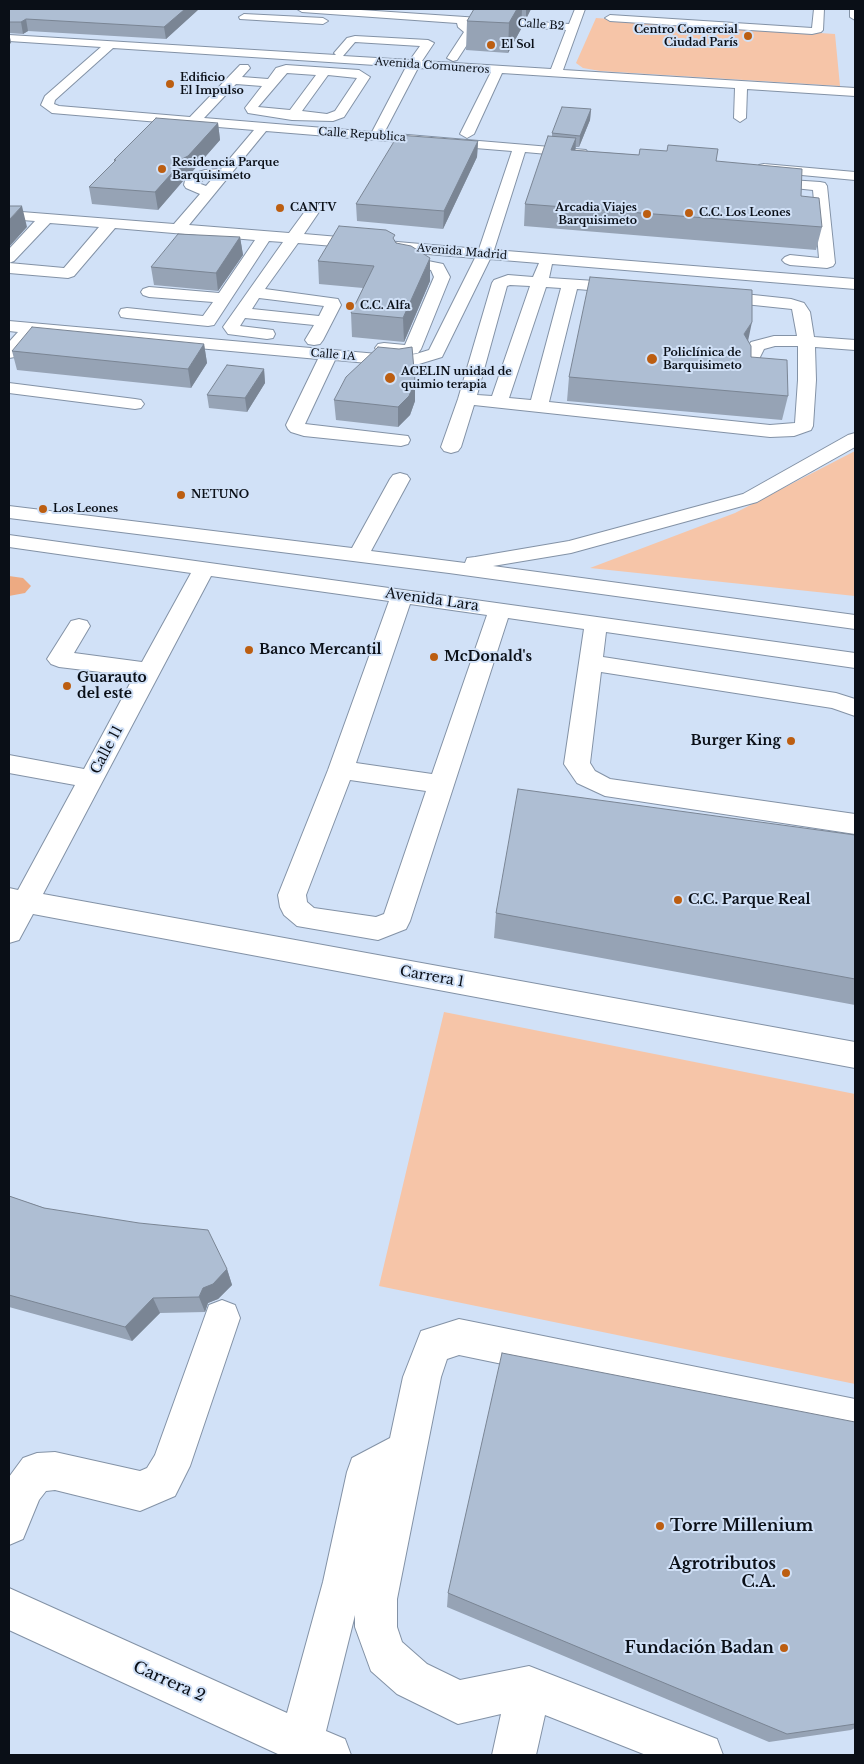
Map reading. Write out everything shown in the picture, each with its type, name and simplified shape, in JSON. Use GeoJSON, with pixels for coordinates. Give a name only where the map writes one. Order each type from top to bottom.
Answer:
{"type":"FeatureCollection","features":[{"type":"Feature","properties":{"kind":"street","name":"Calle B2"},"geometry":{"type":"LineString","coordinates":[[302,9],[423,13],[462,19],[571,26]]}},
{"type":"Feature","properties":{"kind":"street"},"geometry":{"type":"LineString","coordinates":[[555,74],[571,26],[578,12],[812,31],[817,30],[819,9]]}},
{"type":"Feature","properties":{"kind":"street"},"geometry":{"type":"LineString","coordinates":[[855,9],[855,17]]}},
{"type":"Feature","properties":{"kind":"street"},"geometry":{"type":"LineString","coordinates":[[245,16],[343,22]]}},
{"type":"Feature","properties":{"kind":"street"},"geometry":{"type":"LineString","coordinates":[[462,19],[542,33]]}},
{"type":"Feature","properties":{"kind":"street"},"geometry":{"type":"LineString","coordinates":[[453,58],[470,31],[462,19]]}},
{"type":"Feature","properties":{"kind":"street","name":"Avenida Comuneros"},"geometry":{"type":"LineString","coordinates":[[9,38],[855,92]]}},
{"type":"Feature","properties":{"kind":"street"},"geometry":{"type":"LineString","coordinates":[[340,54],[350,40],[355,38],[428,43],[376,136]]}},
{"type":"Feature","properties":{"kind":"street"},"geometry":{"type":"LineString","coordinates":[[209,52],[219,42],[319,48]]}},
{"type":"Feature","properties":{"kind":"street","name":"Calle Republica"},"geometry":{"type":"LineString","coordinates":[[110,45],[49,98],[47,105],[56,110],[376,136],[518,154],[596,154]]}},
{"type":"Feature","properties":{"kind":"street"},"geometry":{"type":"LineString","coordinates":[[193,122],[258,54]]}},
{"type":"Feature","properties":{"kind":"street"},"geometry":{"type":"LineString","coordinates":[[282,70],[359,74],[364,77],[340,114],[328,118],[292,116],[252,110],[250,108],[271,83],[282,70]]}},
{"type":"Feature","properties":{"kind":"street"},"geometry":{"type":"LineString","coordinates":[[467,134],[498,70]]}},
{"type":"Feature","properties":{"kind":"street"},"geometry":{"type":"LineString","coordinates":[[292,116],[324,72]]}},
{"type":"Feature","properties":{"kind":"street"},"geometry":{"type":"LineString","coordinates":[[232,80],[271,83]]}},
{"type":"Feature","properties":{"kind":"street"},"geometry":{"type":"LineString","coordinates":[[740,118],[741,86]]}},
{"type":"Feature","properties":{"kind":"street"},"geometry":{"type":"LineString","coordinates":[[220,94],[260,96]]}},
{"type":"Feature","properties":{"kind":"street"},"geometry":{"type":"LineString","coordinates":[[178,229],[263,128]]}},
{"type":"Feature","properties":{"kind":"street"},"geometry":{"type":"LineString","coordinates":[[518,154],[585,167]]}},
{"type":"Feature","properties":{"kind":"street","name":"Calle 1A"},"geometry":{"type":"LineString","coordinates":[[9,326],[400,361],[419,359],[436,353],[487,246],[518,154]]}},
{"type":"Feature","properties":{"kind":"street"},"geometry":{"type":"LineString","coordinates":[[749,167],[855,176]]}},
{"type":"Feature","properties":{"kind":"street"},"geometry":{"type":"LineString","coordinates":[[208,192],[191,185],[191,179],[205,174],[224,173]]}},
{"type":"Feature","properties":{"kind":"street"},"geometry":{"type":"LineString","coordinates":[[756,181],[820,186],[827,263],[777,260]]}},
{"type":"Feature","properties":{"kind":"street"},"geometry":{"type":"LineString","coordinates":[[289,244],[437,267],[442,277],[412,349],[399,350],[314,340],[234,330],[231,327],[254,293],[316,206]]}},
{"type":"Feature","properties":{"kind":"street","name":"Avenida Madrid"},"geometry":{"type":"LineString","coordinates":[[9,215],[265,236],[289,244],[487,246],[547,259],[855,284]]}},
{"type":"Feature","properties":{"kind":"street"},"geometry":{"type":"LineString","coordinates":[[9,258],[46,218]]}},
{"type":"Feature","properties":{"kind":"street"},"geometry":{"type":"LineString","coordinates":[[9,268],[68,273],[102,232],[112,223]]}},
{"type":"Feature","properties":{"kind":"street"},"geometry":{"type":"LineString","coordinates":[[127,313],[208,321],[265,236]]}},
{"type":"Feature","properties":{"kind":"street"},"geometry":{"type":"LineString","coordinates":[[487,246],[510,239]]}},
{"type":"Feature","properties":{"kind":"street"},"geometry":{"type":"LineString","coordinates":[[499,402],[538,280],[547,259]]}},
{"type":"Feature","properties":{"kind":"street"},"geometry":{"type":"LineString","coordinates":[[451,447],[467,399],[500,283],[508,280],[538,280],[638,289]]}},
{"type":"Feature","properties":{"kind":"street"},"geometry":{"type":"LineString","coordinates":[[539,405],[570,284]]}},
{"type":"Feature","properties":{"kind":"street"},"geometry":{"type":"LineString","coordinates":[[149,292],[223,298]]}},
{"type":"Feature","properties":{"kind":"street"},"geometry":{"type":"LineString","coordinates":[[254,293],[328,300],[333,305],[314,340]]}},
{"type":"Feature","properties":{"kind":"street"},"geometry":{"type":"LineString","coordinates":[[467,399],[539,405],[770,431],[794,430],[804,426],[807,380],[806,341],[802,312],[798,306],[705,295]]}},
{"type":"Feature","properties":{"kind":"street"},"geometry":{"type":"LineString","coordinates":[[241,313],[324,321]]}},
{"type":"Feature","properties":{"kind":"street"},"geometry":{"type":"LineString","coordinates":[[9,353],[30,328]]}},
{"type":"Feature","properties":{"kind":"street"},"geometry":{"type":"LineString","coordinates":[[807,380],[775,376],[757,370],[750,359],[757,346],[774,341],[806,341],[855,345]]}},
{"type":"Feature","properties":{"kind":"street"},"geometry":{"type":"LineString","coordinates":[[329,355],[295,425],[304,430],[401,440]]}},
{"type":"Feature","properties":{"kind":"street"},"geometry":{"type":"LineString","coordinates":[[9,388],[135,404]]}},
{"type":"Feature","properties":{"kind":"street"},"geometry":{"type":"LineString","coordinates":[[449,567],[571,547],[750,498],[855,439]]}},
{"type":"Feature","properties":{"kind":"street"},"geometry":{"type":"LineString","coordinates":[[358,556],[400,480]]}},
{"type":"Feature","properties":{"kind":"street"},"geometry":{"type":"LineString","coordinates":[[9,512],[449,567],[855,622]]}},
{"type":"Feature","properties":{"kind":"street","name":"Avenida Lara"},"geometry":{"type":"LineString","coordinates":[[9,541],[855,660]]}},
{"type":"Feature","properties":{"kind":"street","name":"Calle 11"},"geometry":{"type":"LineString","coordinates":[[9,932],[17,901],[91,778],[204,568]]}},
{"type":"Feature","properties":{"kind":"street"},"geometry":{"type":"LineString","coordinates":[[402,596],[341,770],[292,895],[294,907],[307,918],[378,929],[396,921],[440,784],[500,610]]}},
{"type":"Feature","properties":{"kind":"street"},"geometry":{"type":"LineString","coordinates":[[596,623],[577,764],[586,777],[605,787],[855,824]]}},
{"type":"Feature","properties":{"kind":"street"},"geometry":{"type":"LineString","coordinates":[[79,626],[59,659],[149,670]]}},
{"type":"Feature","properties":{"kind":"street"},"geometry":{"type":"LineString","coordinates":[[590,662],[836,701],[855,708]]}},
{"type":"Feature","properties":{"kind":"street"},"geometry":{"type":"LineString","coordinates":[[9,764],[91,778]]}},
{"type":"Feature","properties":{"kind":"street"},"geometry":{"type":"LineString","coordinates":[[341,770],[440,784]]}},
{"type":"Feature","properties":{"kind":"street","name":"Carrera 1"},"geometry":{"type":"LineString","coordinates":[[17,901],[855,1054]]}},
{"type":"Feature","properties":{"kind":"street"},"geometry":{"type":"LineString","coordinates":[[9,1525],[24,1487],[37,1472],[55,1471],[140,1491],[161,1482],[171,1466],[222,1318]]}},
{"type":"Feature","properties":{"kind":"street"},"geometry":{"type":"LineString","coordinates":[[701,1755],[529,1687],[458,1702],[412,1679],[386,1656],[376,1627],[376,1599],[422,1377],[434,1344],[459,1337],[855,1418]]}},
{"type":"Feature","properties":{"kind":"street"},"geometry":{"type":"LineString","coordinates":[[315,1749],[343,1582],[366,1472],[407,1450]]}},
{"type":"Feature","properties":{"kind":"street","name":"Carrera 2"},"geometry":{"type":"LineString","coordinates":[[9,1609],[315,1749]]}},
{"type":"Feature","properties":{"kind":"street"},"geometry":{"type":"LineString","coordinates":[[514,1755],[529,1687]]}},
{"type":"Feature","properties":{"kind":"shaded area"},"geometry":{"type":"Polygon","coordinates":[[[596,18],[835,34],[840,86],[600,71],[583,68],[576,63],[596,18]]]}},
{"type":"Feature","properties":{"kind":"shaded area"},"geometry":{"type":"Polygon","coordinates":[[[855,451],[855,596],[590,568],[735,513],[855,451]]]}},
{"type":"Feature","properties":{"kind":"shaded area"},"geometry":{"type":"Polygon","coordinates":[[[9,576],[23,578],[31,586],[25,593],[9,596],[9,576]]]}},
{"type":"Feature","properties":{"kind":"shaded area"},"geometry":{"type":"Polygon","coordinates":[[[444,1012],[855,1094],[855,1384],[379,1286],[444,1012]]]}},
{"type":"Feature","properties":{"kind":"building"},"geometry":{"type":"Polygon","coordinates":[[[9,9],[185,9],[164,27],[26,19],[21,22],[9,22],[9,9]]]}},
{"type":"Feature","properties":{"kind":"building"},"geometry":{"type":"Polygon","coordinates":[[[474,9],[517,9],[509,23],[467,21],[474,9]]]}},
{"type":"Feature","properties":{"kind":"building"},"geometry":{"type":"Polygon","coordinates":[[[562,107],[591,109],[580,136],[552,133],[562,107]]]}},
{"type":"Feature","properties":{"kind":"building"},"geometry":{"type":"Polygon","coordinates":[[[156,118],[218,123],[188,156],[182,159],[180,164],[155,192],[89,187],[116,160],[114,160],[156,118]]]}},
{"type":"Feature","properties":{"kind":"building"},"geometry":{"type":"Polygon","coordinates":[[[398,135],[478,141],[444,211],[356,204],[398,135]]]}},
{"type":"Feature","properties":{"kind":"building"},"geometry":{"type":"Polygon","coordinates":[[[548,136],[576,138],[571,150],[639,155],[640,149],[667,151],[668,145],[718,149],[716,161],[802,169],[801,196],[819,198],[822,227],[525,204],[548,136]]]}},
{"type":"Feature","properties":{"kind":"building"},"geometry":{"type":"Polygon","coordinates":[[[9,206],[22,206],[9,220],[9,206]]]}},
{"type":"Feature","properties":{"kind":"building"},"geometry":{"type":"Polygon","coordinates":[[[339,226],[386,230],[395,235],[393,238],[396,243],[411,246],[430,258],[403,318],[351,313],[374,266],[318,261],[339,226]]]}},
{"type":"Feature","properties":{"kind":"building"},"geometry":{"type":"Polygon","coordinates":[[[178,234],[240,237],[216,273],[151,267],[178,234]]]}},
{"type":"Feature","properties":{"kind":"building","name":"Policlínica de Barquisimeto"},"geometry":{"type":"Polygon","coordinates":[[[590,277],[752,290],[752,322],[744,334],[751,346],[751,357],[787,360],[788,396],[569,377],[590,277]]]}},
{"type":"Feature","properties":{"kind":"building"},"geometry":{"type":"Polygon","coordinates":[[[32,327],[204,344],[188,369],[12,351],[32,327]]]}},
{"type":"Feature","properties":{"kind":"building"},"geometry":{"type":"Polygon","coordinates":[[[378,347],[399,349],[412,347],[415,381],[409,396],[398,407],[334,400],[346,377],[378,347]]]}},
{"type":"Feature","properties":{"kind":"building"},"geometry":{"type":"Polygon","coordinates":[[[227,365],[264,369],[245,398],[207,395],[227,365]]]}},
{"type":"Feature","properties":{"kind":"building","name":"C.C. Parque Real"},"geometry":{"type":"Polygon","coordinates":[[[518,789],[855,835],[855,979],[496,913],[518,789]]]}},
{"type":"Feature","properties":{"kind":"building"},"geometry":{"type":"Polygon","coordinates":[[[9,1196],[44,1208],[139,1223],[208,1230],[227,1269],[213,1284],[203,1288],[199,1297],[153,1298],[125,1327],[9,1295],[9,1196]]]}},
{"type":"Feature","properties":{"kind":"building","name":"Torre Millenium"},"geometry":{"type":"Polygon","coordinates":[[[502,1353],[855,1422],[855,1724],[787,1734],[448,1593],[502,1353]]]}},
{"type":"Feature","properties":{"kind":"place","name":"Centro Comercial Ciudad París"},"geometry":{"type":"Point","coordinates":[748,36]}},
{"type":"Feature","properties":{"kind":"place","name":"El Sol"},"geometry":{"type":"Point","coordinates":[491,45]}},
{"type":"Feature","properties":{"kind":"place","name":"Edificio El Impulso"},"geometry":{"type":"Point","coordinates":[170,84]}},
{"type":"Feature","properties":{"kind":"place","name":"Residencia Parque Barquisimeto"},"geometry":{"type":"Point","coordinates":[162,169]}},
{"type":"Feature","properties":{"kind":"place","name":"CANTV"},"geometry":{"type":"Point","coordinates":[280,208]}},
{"type":"Feature","properties":{"kind":"place","name":"C.C. Los Leones"},"geometry":{"type":"Point","coordinates":[689,213]}},
{"type":"Feature","properties":{"kind":"place","name":"Arcadia Viajes Barquisimeto"},"geometry":{"type":"Point","coordinates":[647,214]}},
{"type":"Feature","properties":{"kind":"place","name":"C.C. Alfa"},"geometry":{"type":"Point","coordinates":[350,306]}},
{"type":"Feature","properties":{"kind":"place","name":"Policlínica de Barquisimeto"},"geometry":{"type":"Point","coordinates":[652,359]}},
{"type":"Feature","properties":{"kind":"place","name":"ACELIN unidad de quimio terapia"},"geometry":{"type":"Point","coordinates":[390,378]}},
{"type":"Feature","properties":{"kind":"place","name":"NETUNO"},"geometry":{"type":"Point","coordinates":[181,495]}},
{"type":"Feature","properties":{"kind":"place","name":"Los Leones"},"geometry":{"type":"Point","coordinates":[43,509]}},
{"type":"Feature","properties":{"kind":"place","name":"Banco Mercantil"},"geometry":{"type":"Point","coordinates":[249,650]}},
{"type":"Feature","properties":{"kind":"place","name":"McDonald's"},"geometry":{"type":"Point","coordinates":[434,657]}},
{"type":"Feature","properties":{"kind":"place","name":"Guarauto del este"},"geometry":{"type":"Point","coordinates":[67,686]}},
{"type":"Feature","properties":{"kind":"place","name":"Burger King"},"geometry":{"type":"Point","coordinates":[791,741]}},
{"type":"Feature","properties":{"kind":"place","name":"C.C. Parque Real"},"geometry":{"type":"Point","coordinates":[678,900]}},
{"type":"Feature","properties":{"kind":"place","name":"Torre Millenium"},"geometry":{"type":"Point","coordinates":[660,1526]}},
{"type":"Feature","properties":{"kind":"place","name":"Agrotributos C.A."},"geometry":{"type":"Point","coordinates":[786,1573]}},
{"type":"Feature","properties":{"kind":"place","name":"Fundación Badan"},"geometry":{"type":"Point","coordinates":[784,1648]}}]}
